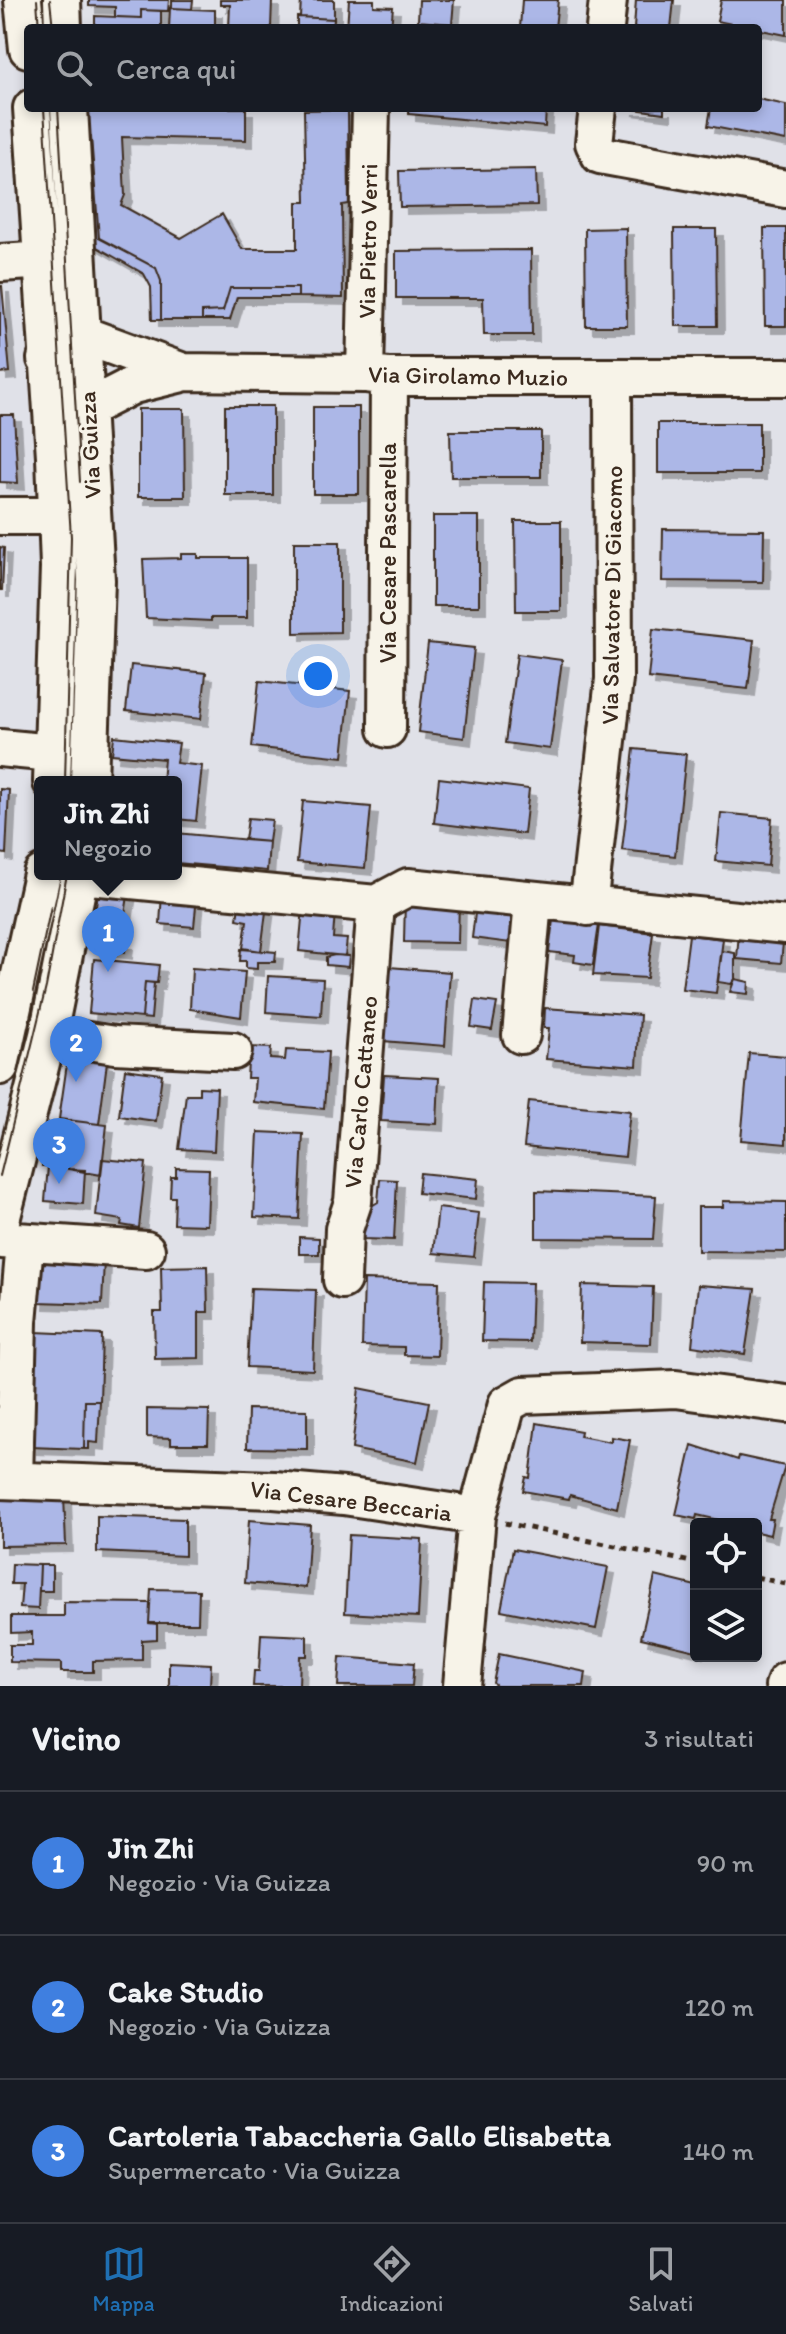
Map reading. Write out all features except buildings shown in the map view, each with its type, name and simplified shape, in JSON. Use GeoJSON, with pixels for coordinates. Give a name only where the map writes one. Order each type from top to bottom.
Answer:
{"type":"FeatureCollection","features":[{"type":"Feature","properties":{"kind":"street"},"geometry":{"type":"LineString","coordinates":[[62,0],[63,24]]}},
{"type":"Feature","properties":{"kind":"street"},"geometry":{"type":"LineString","coordinates":[[605,24],[608,0]]}},
{"type":"Feature","properties":{"kind":"street"},"geometry":{"type":"LineString","coordinates":[[16,7],[24,35]]}},
{"type":"Feature","properties":{"kind":"street","name":"Via Guizza"},"geometry":{"type":"LineString","coordinates":[[32,112],[59,567],[53,768]]}},
{"type":"Feature","properties":{"kind":"street","name":"Via Guizza"},"geometry":{"type":"LineString","coordinates":[[69,112],[96,580],[89,776]]}},
{"type":"Feature","properties":{"kind":"street","name":"Via Pietro Verri"},"geometry":{"type":"LineString","coordinates":[[371,112],[377,375]]}},
{"type":"Feature","properties":{"kind":"street"},"geometry":{"type":"LineString","coordinates":[[598,112],[594,143],[600,155],[786,189]]}},
{"type":"Feature","properties":{"kind":"street"},"geometry":{"type":"LineString","coordinates":[[0,263],[79,259]]}},
{"type":"Feature","properties":{"kind":"street"},"geometry":{"type":"LineString","coordinates":[[46,359],[67,343],[84,338],[97,340],[167,368]]}},
{"type":"Feature","properties":{"kind":"street"},"geometry":{"type":"LineString","coordinates":[[50,394],[88,408],[167,368]]}},
{"type":"Feature","properties":{"kind":"street","name":"Via Girolamo Muzio"},"geometry":{"type":"LineString","coordinates":[[167,368],[377,375],[786,377]]}},
{"type":"Feature","properties":{"kind":"street","name":"Via Cesare Pascarella"},"geometry":{"type":"LineString","coordinates":[[377,375],[387,729]]}},
{"type":"Feature","properties":{"kind":"street","name":"Via Salvatore Di Giacomo"},"geometry":{"type":"LineString","coordinates":[[588,907],[614,679],[613,378]]}},
{"type":"Feature","properties":{"kind":"street"},"geometry":{"type":"LineString","coordinates":[[0,516],[57,516]]}},
{"type":"Feature","properties":{"kind":"street"},"geometry":{"type":"LineString","coordinates":[[0,748],[53,768]]}},
{"type":"Feature","properties":{"kind":"street"},"geometry":{"type":"LineString","coordinates":[[0,1066],[10,980],[40,880]]}},
{"type":"Feature","properties":{"kind":"street"},"geometry":{"type":"LineString","coordinates":[[7,1480],[18,1322],[8,1235],[79,880]]}},
{"type":"Feature","properties":{"kind":"street"},"geometry":{"type":"LineString","coordinates":[[139,880],[376,904],[408,887],[533,902],[786,925]]}},
{"type":"Feature","properties":{"kind":"street"},"geometry":{"type":"LineString","coordinates":[[521,1035],[533,902]]}},
{"type":"Feature","properties":{"kind":"street","name":"Via Carlo Cattaneo"},"geometry":{"type":"LineString","coordinates":[[342,1280],[344,1229],[353,1202],[376,904]]}},
{"type":"Feature","properties":{"kind":"street"},"geometry":{"type":"LineString","coordinates":[[10,980],[59,989]]}},
{"type":"Feature","properties":{"kind":"street"},"geometry":{"type":"LineString","coordinates":[[48,1035],[115,1045],[233,1051]]}},
{"type":"Feature","properties":{"kind":"street"},"geometry":{"type":"LineString","coordinates":[[8,1235],[146,1250]]}},
{"type":"Feature","properties":{"kind":"street"},"geometry":{"type":"LineString","coordinates":[[462,1686],[477,1516],[507,1404],[523,1395],[676,1389],[786,1404]]}},
{"type":"Feature","properties":{"kind":"street","name":"Via Cesare Beccaria"},"geometry":{"type":"LineString","coordinates":[[7,1480],[274,1490],[344,1496],[477,1516]]}},
{"type":"Feature","properties":{"kind":"path","name":"Via Cesare Beccaria"},"geometry":{"type":"LineString","coordinates":[[477,1516],[690,1562]]}},
{"type":"Feature","properties":{"kind":"path"},"geometry":{"type":"LineString","coordinates":[[762,1578],[786,1584]]}},
{"type":"Feature","properties":{"kind":"tram line"},"geometry":{"type":"LineString","coordinates":[[37,0],[39,24]]}},
{"type":"Feature","properties":{"kind":"tram line"},"geometry":{"type":"LineString","coordinates":[[50,0],[53,24]]}},
{"type":"Feature","properties":{"kind":"tram line"},"geometry":{"type":"LineString","coordinates":[[44,112],[71,537],[65,776]]}},
{"type":"Feature","properties":{"kind":"tram line"},"geometry":{"type":"LineString","coordinates":[[58,112],[80,482]]}},
{"type":"Feature","properties":{"kind":"tram line"},"geometry":{"type":"LineString","coordinates":[[0,1176],[46,987],[66,880]]}},
{"type":"Feature","properties":{"kind":"tram line"},"geometry":{"type":"LineString","coordinates":[[33,992],[51,906]]}},
{"type":"Feature","properties":{"kind":"place","name":"Jin Zhi"},"geometry":{"type":"Point","coordinates":[108,972]}},
{"type":"Feature","properties":{"kind":"place","name":"Cake Studio"},"geometry":{"type":"Point","coordinates":[76,1082]}},
{"type":"Feature","properties":{"kind":"place","name":"Cartoleria Tabaccheria Gallo Elisabetta"},"geometry":{"type":"Point","coordinates":[59,1184]}}]}
